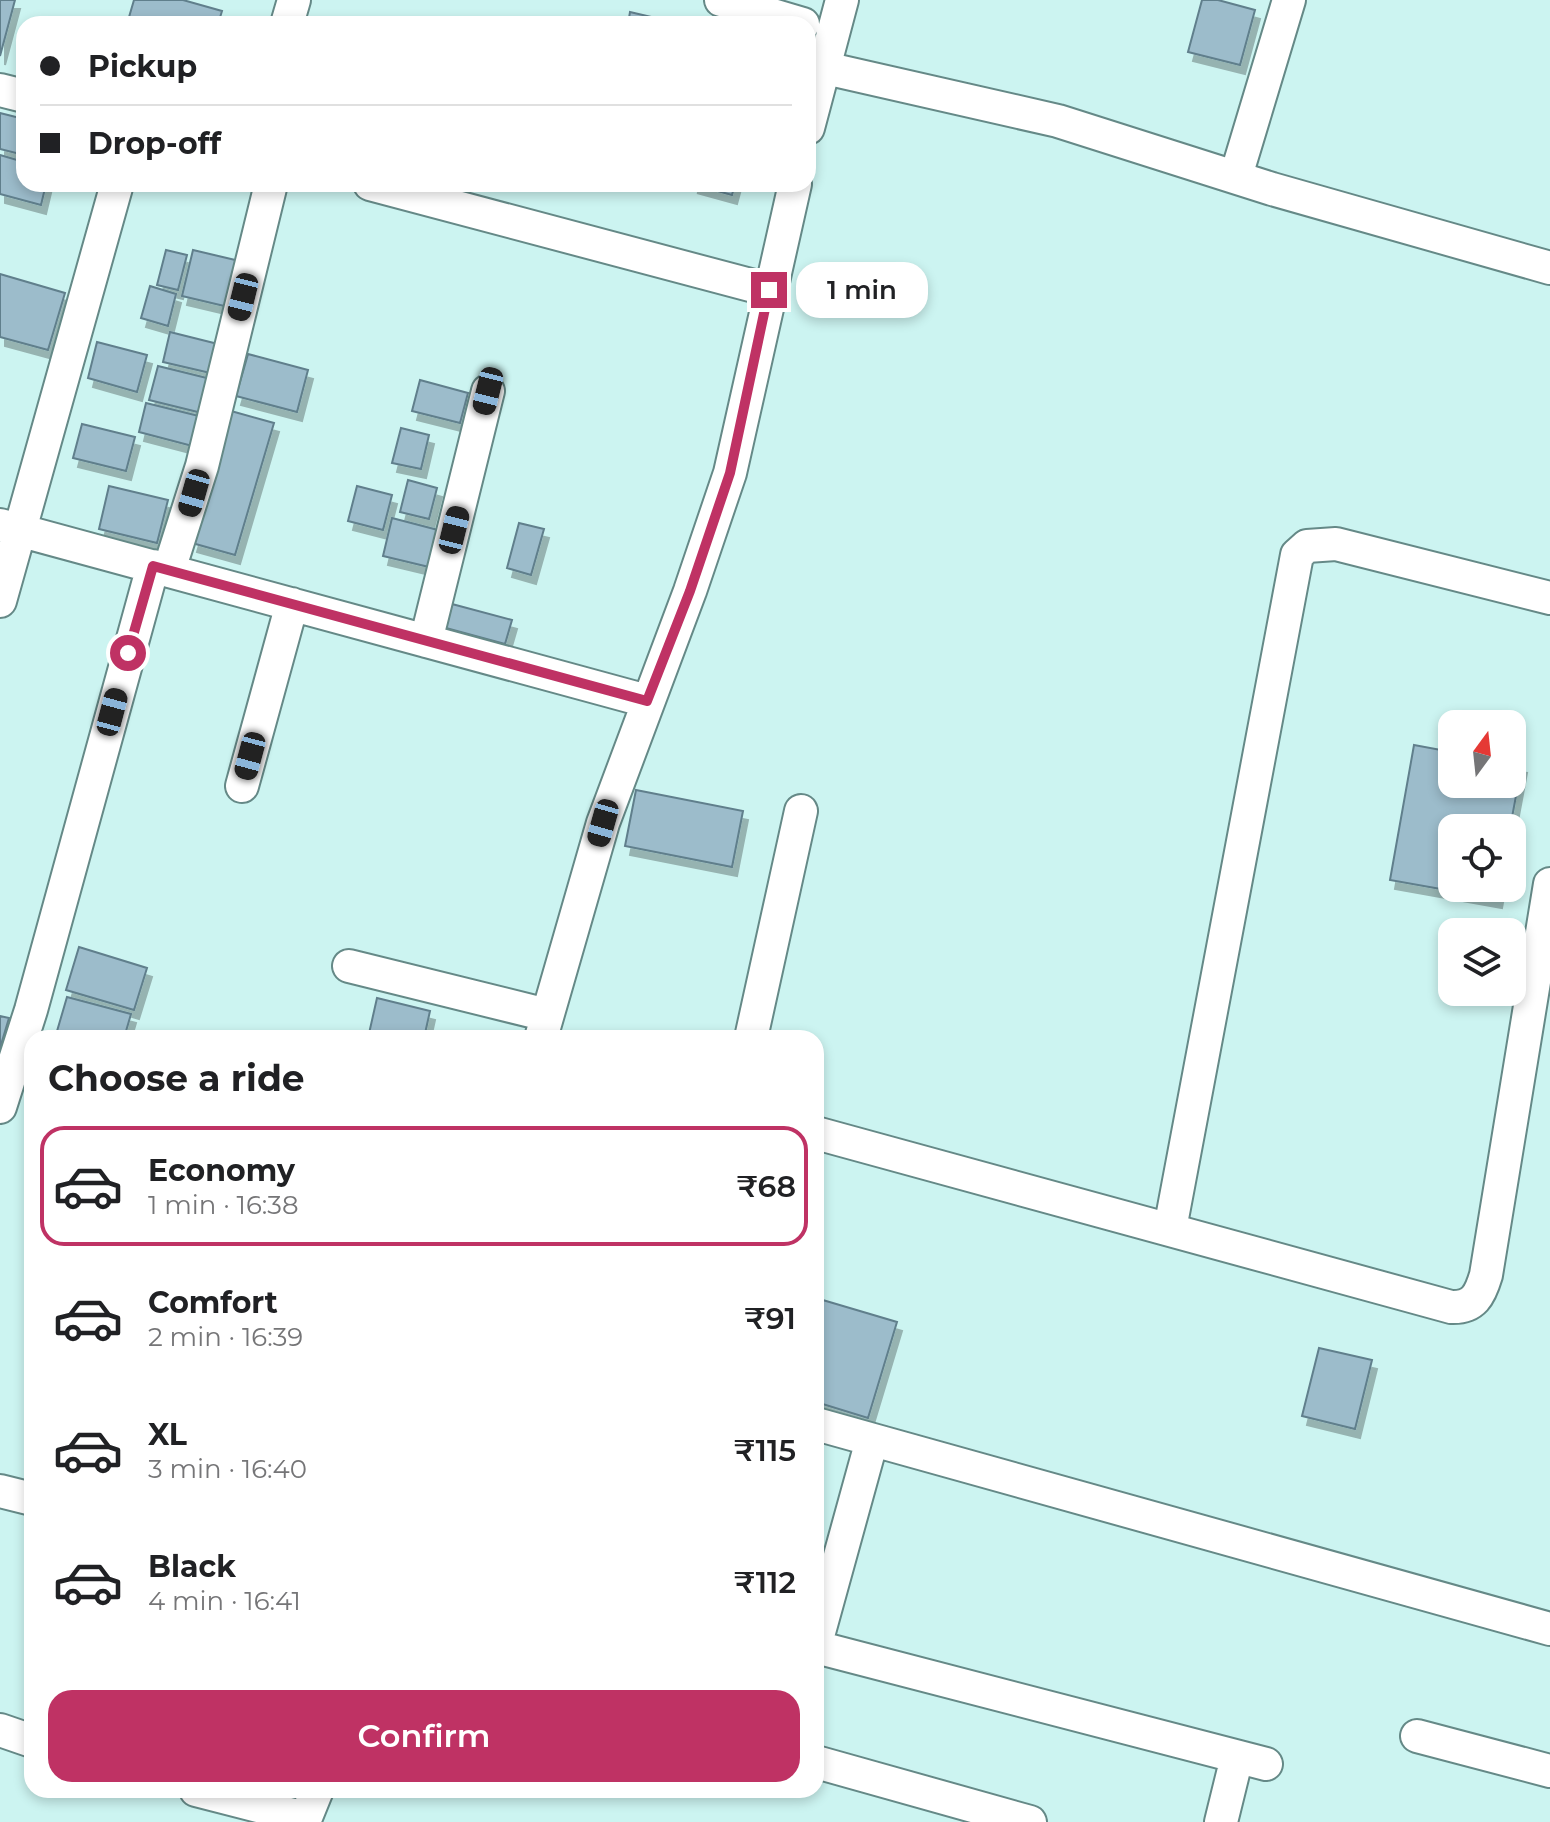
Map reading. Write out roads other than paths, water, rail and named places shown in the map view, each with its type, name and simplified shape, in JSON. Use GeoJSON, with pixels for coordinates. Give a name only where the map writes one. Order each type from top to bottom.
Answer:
{"type":"FeatureCollection","features":[{"type":"Feature","properties":{"kind":"street"},"geometry":{"type":"LineString","coordinates":[[721,0],[775,16]]}},
{"type":"Feature","properties":{"kind":"street"},"geometry":{"type":"LineString","coordinates":[[816,27],[842,0]]}},
{"type":"Feature","properties":{"kind":"street"},"geometry":{"type":"LineString","coordinates":[[1236,176],[1289,0]]}},
{"type":"Feature","properties":{"kind":"street"},"geometry":{"type":"LineString","coordinates":[[816,32],[825,68],[816,99]]}},
{"type":"Feature","properties":{"kind":"street"},"geometry":{"type":"LineString","coordinates":[[825,68],[1058,121],[1550,268]]}},
{"type":"Feature","properties":{"kind":"street"},"geometry":{"type":"LineString","coordinates":[[0,601],[10,528],[115,192]]}},
{"type":"Feature","properties":{"kind":"street"},"geometry":{"type":"LineString","coordinates":[[25,1030],[161,568],[202,466],[269,192]]}},
{"type":"Feature","properties":{"kind":"street"},"geometry":{"type":"LineString","coordinates":[[400,192],[769,290]]}},
{"type":"Feature","properties":{"kind":"street"},"geometry":{"type":"LineString","coordinates":[[349,966],[544,1026],[603,823],[699,567],[730,473],[793,192]]}},
{"type":"Feature","properties":{"kind":"street"},"geometry":{"type":"LineString","coordinates":[[426,641],[488,391]]}},
{"type":"Feature","properties":{"kind":"street"},"geometry":{"type":"LineString","coordinates":[[10,528],[647,701]]}},
{"type":"Feature","properties":{"kind":"street"},"geometry":{"type":"LineString","coordinates":[[1170,1229],[1297,555],[1307,546],[1336,544],[1550,598]]}},
{"type":"Feature","properties":{"kind":"street"},"geometry":{"type":"LineString","coordinates":[[242,786],[292,604]]}},
{"type":"Feature","properties":{"kind":"street"},"geometry":{"type":"LineString","coordinates":[[753,1030],[801,811]]}},
{"type":"Feature","properties":{"kind":"street"},"geometry":{"type":"LineString","coordinates":[[824,1135],[1462,1308],[1480,1295],[1486,1275],[1550,884]]}},
{"type":"Feature","properties":{"kind":"street"},"geometry":{"type":"LineString","coordinates":[[0,1107],[24,1032]]}},
{"type":"Feature","properties":{"kind":"street"},"geometry":{"type":"LineString","coordinates":[[824,1426],[1550,1629]]}},
{"type":"Feature","properties":{"kind":"street"},"geometry":{"type":"LineString","coordinates":[[824,1616],[872,1440]]}},
{"type":"Feature","properties":{"kind":"street"},"geometry":{"type":"LineString","coordinates":[[0,1491],[24,1497]]}},
{"type":"Feature","properties":{"kind":"street"},"geometry":{"type":"LineString","coordinates":[[824,1647],[1251,1760],[1221,1822]]}},
{"type":"Feature","properties":{"kind":"street"},"geometry":{"type":"LineString","coordinates":[[0,1730],[24,1738]]}},
{"type":"Feature","properties":{"kind":"street"},"geometry":{"type":"LineString","coordinates":[[1417,1736],[1550,1771]]}},
{"type":"Feature","properties":{"kind":"street"},"geometry":{"type":"LineString","coordinates":[[824,1764],[1030,1822]]}},
{"type":"Feature","properties":{"kind":"street"},"geometry":{"type":"LineString","coordinates":[[241,1798],[309,1810]]}}]}
